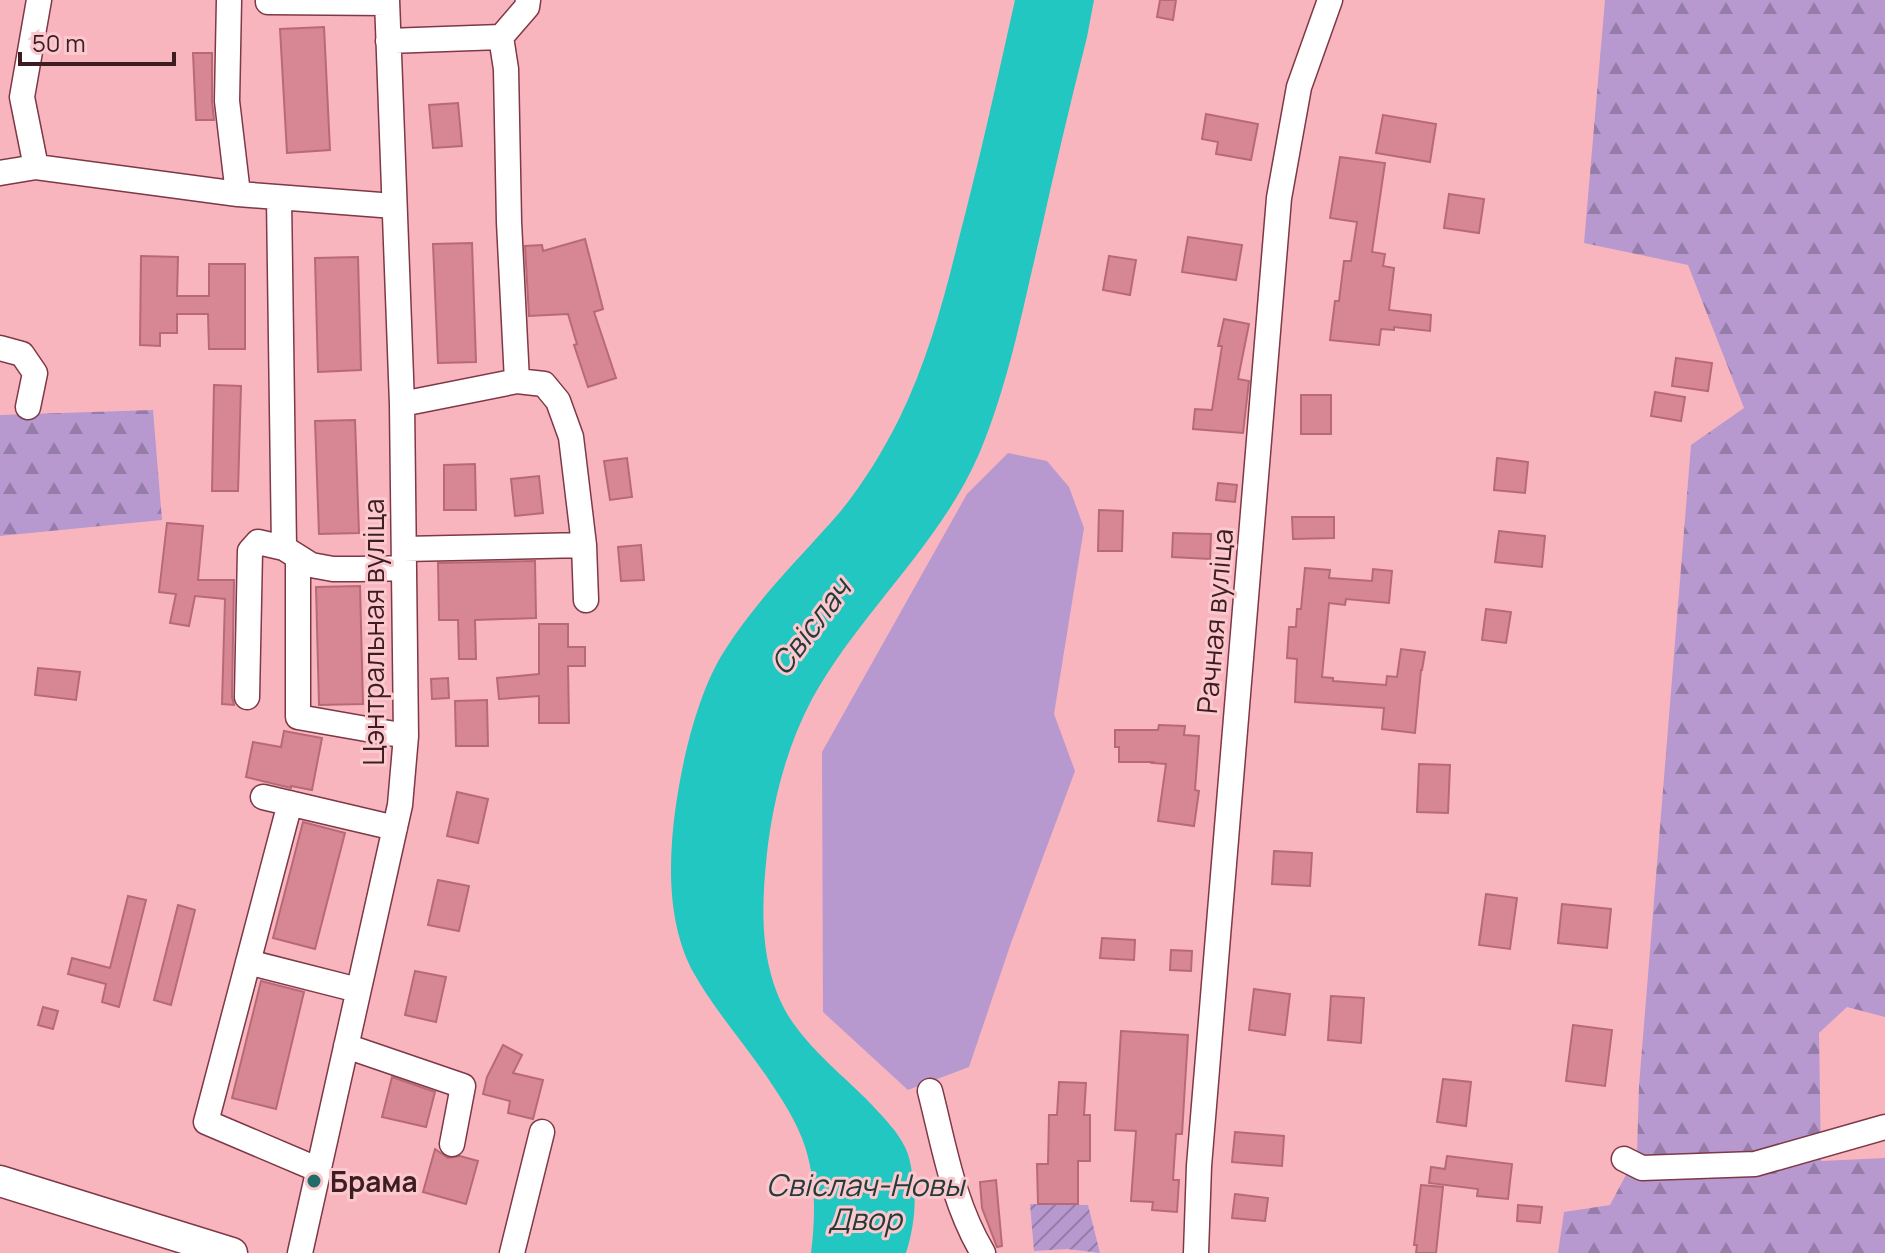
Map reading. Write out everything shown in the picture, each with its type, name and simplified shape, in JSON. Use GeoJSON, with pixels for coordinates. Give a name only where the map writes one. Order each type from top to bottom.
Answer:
{"type":"FeatureCollection","features":[{"type":"Feature","properties":{"kind":"main road"},"geometry":{"type":"LineString","coordinates":[[0,1181],[232,1253]]}},
{"type":"Feature","properties":{"kind":"street"},"geometry":{"type":"LineString","coordinates":[[36,167],[11,98],[39,0]]}},
{"type":"Feature","properties":{"kind":"street"},"geometry":{"type":"LineString","coordinates":[[229,0],[227,101],[238,194]]}},
{"type":"Feature","properties":{"kind":"street"},"geometry":{"type":"LineString","coordinates":[[268,0],[387,2]]}},
{"type":"Feature","properties":{"kind":"street"},"geometry":{"type":"LineString","coordinates":[[388,41],[501,37],[527,7],[528,0]]}},
{"type":"Feature","properties":{"kind":"street","name":"Рачная вуліца"},"geometry":{"type":"LineString","coordinates":[[1196,1253],[1200,1151],[1279,198],[1299,87],[1330,0]]}},
{"type":"Feature","properties":{"kind":"street","name":"Цэнтральная вуліца"},"geometry":{"type":"LineString","coordinates":[[300,1253],[400,805],[406,736],[402,404],[387,2]]}},
{"type":"Feature","properties":{"kind":"street"},"geometry":{"type":"LineString","coordinates":[[501,37],[506,69],[517,381]]}},
{"type":"Feature","properties":{"kind":"street"},"geometry":{"type":"LineString","coordinates":[[0,173],[36,167],[238,194],[394,206]]}},
{"type":"Feature","properties":{"kind":"street"},"geometry":{"type":"LineString","coordinates":[[279,198],[298,717],[406,736]]}},
{"type":"Feature","properties":{"kind":"street"},"geometry":{"type":"LineString","coordinates":[[0,348],[22,354],[35,373],[28,407]]}},
{"type":"Feature","properties":{"kind":"street"},"geometry":{"type":"LineString","coordinates":[[402,404],[517,381],[544,384],[558,401],[571,437],[584,545],[586,600]]}},
{"type":"Feature","properties":{"kind":"street"},"geometry":{"type":"LineString","coordinates":[[247,697],[250,551],[258,542],[291,552],[311,565],[333,569],[404,558],[584,545]]}},
{"type":"Feature","properties":{"kind":"street"},"geometry":{"type":"LineString","coordinates":[[263,797],[395,828]]}},
{"type":"Feature","properties":{"kind":"street"},"geometry":{"type":"LineString","coordinates":[[290,803],[206,1122],[319,1170]]}},
{"type":"Feature","properties":{"kind":"street"},"geometry":{"type":"LineString","coordinates":[[248,962],[358,990]]}},
{"type":"Feature","properties":{"kind":"street"},"geometry":{"type":"LineString","coordinates":[[346,1046],[463,1086],[452,1144]]}},
{"type":"Feature","properties":{"kind":"street"},"geometry":{"type":"LineString","coordinates":[[930,1091],[957,1199],[969,1230],[983,1253]]}},
{"type":"Feature","properties":{"kind":"street"},"geometry":{"type":"LineString","coordinates":[[1624,1159],[1642,1168],[1755,1164],[1885,1127]]}},
{"type":"Feature","properties":{"kind":"street"},"geometry":{"type":"LineString","coordinates":[[512,1253],[542,1132]]}},
{"type":"Feature","properties":{"kind":"green space"},"geometry":{"type":"Polygon","coordinates":[[[1605,0],[1885,0],[1885,1017],[1847,1007],[1819,1033],[1821,1161],[1885,1158],[1885,1253],[1558,1253],[1564,1212],[1610,1205],[1637,1154],[1639,1086],[1691,445],[1744,408],[1688,265],[1584,243],[1605,0]]]}},
{"type":"Feature","properties":{"kind":"green space"},"geometry":{"type":"Polygon","coordinates":[[[153,410],[162,520],[0,536],[0,415],[153,410]]]}},
{"type":"Feature","properties":{"kind":"green space"},"geometry":{"type":"Polygon","coordinates":[[[1008,453],[1047,461],[1069,487],[1084,528],[1054,714],[1075,771],[969,1067],[908,1090],[823,1012],[822,752],[967,494],[1008,453]]]}},
{"type":"Feature","properties":{"kind":"green space"},"geometry":{"type":"Polygon","coordinates":[[[1030,1204],[1088,1205],[1100,1253],[1067,1249],[1034,1251],[1030,1204]]]}},
{"type":"Feature","properties":{"kind":"water"},"geometry":{"type":"Polygon","coordinates":[[[1015,0],[1094,0],[1006,375],[979,454],[943,519],[831,667],[812,699],[788,754],[770,833],[764,895],[764,937],[779,998],[807,1041],[872,1105],[898,1136],[909,1156],[914,1187],[915,1204],[906,1253],[811,1253],[814,1193],[802,1138],[777,1091],[701,985],[680,940],[673,908],[671,875],[678,795],[696,716],[714,669],[725,650],[765,596],[857,490],[909,398],[946,287],[981,152],[1015,0]]]}},
{"type":"Feature","properties":{"kind":"building"},"geometry":{"type":"Polygon","coordinates":[[[1160,0],[1176,0],[1173,20],[1157,17],[1160,0]]]}},
{"type":"Feature","properties":{"kind":"building"},"geometry":{"type":"Polygon","coordinates":[[[324,27],[330,150],[287,153],[280,29],[324,27]]]}},
{"type":"Feature","properties":{"kind":"building"},"geometry":{"type":"Polygon","coordinates":[[[193,53],[212,53],[214,120],[196,120],[193,53]]]}},
{"type":"Feature","properties":{"kind":"building"},"geometry":{"type":"Polygon","coordinates":[[[458,103],[462,146],[433,148],[429,105],[458,103]]]}},
{"type":"Feature","properties":{"kind":"building"},"geometry":{"type":"Polygon","coordinates":[[[1206,114],[1258,124],[1251,160],[1216,154],[1218,142],[1202,139],[1206,114]]]}},
{"type":"Feature","properties":{"kind":"building"},"geometry":{"type":"Polygon","coordinates":[[[1383,115],[1436,124],[1430,162],[1376,153],[1383,115]]]}},
{"type":"Feature","properties":{"kind":"building"},"geometry":{"type":"Polygon","coordinates":[[[1340,157],[1385,163],[1372,252],[1385,254],[1383,266],[1394,268],[1389,310],[1431,315],[1430,331],[1394,327],[1394,330],[1381,329],[1379,345],[1330,340],[1344,261],[1351,261],[1357,222],[1330,218],[1340,157]]]}},
{"type":"Feature","properties":{"kind":"building"},"geometry":{"type":"Polygon","coordinates":[[[1449,194],[1484,199],[1479,233],[1444,228],[1449,194]]]}},
{"type":"Feature","properties":{"kind":"building"},"geometry":{"type":"Polygon","coordinates":[[[1188,237],[1242,245],[1236,280],[1182,272],[1188,237]]]}},
{"type":"Feature","properties":{"kind":"building"},"geometry":{"type":"Polygon","coordinates":[[[585,239],[603,309],[594,312],[616,378],[588,387],[574,345],[577,344],[568,314],[529,316],[525,246],[542,245],[543,251],[585,239]]]}},
{"type":"Feature","properties":{"kind":"building"},"geometry":{"type":"Polygon","coordinates":[[[472,243],[476,362],[438,363],[433,244],[472,243]]]}},
{"type":"Feature","properties":{"kind":"building"},"geometry":{"type":"Polygon","coordinates":[[[141,256],[178,257],[177,296],[209,296],[209,264],[245,264],[245,349],[209,349],[208,314],[177,314],[177,333],[160,333],[160,346],[140,345],[141,256]]]}},
{"type":"Feature","properties":{"kind":"building"},"geometry":{"type":"Polygon","coordinates":[[[1109,256],[1136,260],[1130,295],[1103,290],[1109,256]]]}},
{"type":"Feature","properties":{"kind":"building"},"geometry":{"type":"Polygon","coordinates":[[[358,257],[361,370],[318,372],[315,258],[358,257]]]}},
{"type":"Feature","properties":{"kind":"building"},"geometry":{"type":"Polygon","coordinates":[[[1224,319],[1249,324],[1238,379],[1249,381],[1243,433],[1193,429],[1195,409],[1212,410],[1222,346],[1218,346],[1224,319]]]}},
{"type":"Feature","properties":{"kind":"building"},"geometry":{"type":"Polygon","coordinates":[[[1676,358],[1712,363],[1708,391],[1672,386],[1676,358]]]}},
{"type":"Feature","properties":{"kind":"building"},"geometry":{"type":"Polygon","coordinates":[[[214,385],[241,386],[238,491],[212,491],[214,385]]]}},
{"type":"Feature","properties":{"kind":"building"},"geometry":{"type":"Polygon","coordinates":[[[1655,392],[1685,397],[1681,421],[1651,416],[1655,392]]]}},
{"type":"Feature","properties":{"kind":"building"},"geometry":{"type":"Polygon","coordinates":[[[1301,395],[1331,395],[1331,434],[1301,434],[1301,395]]]}},
{"type":"Feature","properties":{"kind":"building"},"geometry":{"type":"Polygon","coordinates":[[[355,420],[359,533],[319,534],[315,421],[355,420]]]}},
{"type":"Feature","properties":{"kind":"building"},"geometry":{"type":"Polygon","coordinates":[[[627,458],[632,497],[610,500],[604,461],[627,458]]]}},
{"type":"Feature","properties":{"kind":"building"},"geometry":{"type":"Polygon","coordinates":[[[1497,458],[1528,462],[1525,493],[1494,490],[1497,458]]]}},
{"type":"Feature","properties":{"kind":"building"},"geometry":{"type":"Polygon","coordinates":[[[475,464],[476,510],[444,510],[444,465],[475,464]]]}},
{"type":"Feature","properties":{"kind":"building"},"geometry":{"type":"Polygon","coordinates":[[[539,476],[543,513],[515,516],[511,479],[539,476]]]}},
{"type":"Feature","properties":{"kind":"building"},"geometry":{"type":"Polygon","coordinates":[[[1218,483],[1237,485],[1235,502],[1216,500],[1218,483]]]}},
{"type":"Feature","properties":{"kind":"building"},"geometry":{"type":"Polygon","coordinates":[[[1099,510],[1123,511],[1122,551],[1098,551],[1099,510]]]}},
{"type":"Feature","properties":{"kind":"building"},"geometry":{"type":"Polygon","coordinates":[[[1292,517],[1334,517],[1334,538],[1293,539],[1292,517]]]}},
{"type":"Feature","properties":{"kind":"building"},"geometry":{"type":"Polygon","coordinates":[[[167,523],[203,526],[198,580],[234,580],[234,705],[222,704],[225,599],[195,596],[189,626],[170,623],[176,594],[159,592],[167,523]]]}},
{"type":"Feature","properties":{"kind":"building"},"geometry":{"type":"Polygon","coordinates":[[[1499,531],[1545,536],[1542,567],[1495,562],[1499,531]]]}},
{"type":"Feature","properties":{"kind":"building"},"geometry":{"type":"Polygon","coordinates":[[[1173,533],[1211,534],[1210,559],[1172,557],[1173,533]]]}},
{"type":"Feature","properties":{"kind":"building"},"geometry":{"type":"Polygon","coordinates":[[[641,545],[644,580],[621,581],[618,547],[641,545]]]}},
{"type":"Feature","properties":{"kind":"building"},"geometry":{"type":"Polygon","coordinates":[[[535,561],[536,618],[475,620],[476,659],[459,659],[458,620],[439,620],[438,563],[535,561]]]}},
{"type":"Feature","properties":{"kind":"building"},"geometry":{"type":"Polygon","coordinates":[[[1305,568],[1330,570],[1329,578],[1372,581],[1373,569],[1392,571],[1389,603],[1346,599],[1345,605],[1329,603],[1322,677],[1333,678],[1333,681],[1386,685],[1387,676],[1397,677],[1401,649],[1425,652],[1415,733],[1382,729],[1384,708],[1295,702],[1297,659],[1287,658],[1289,627],[1296,627],[1297,609],[1301,609],[1305,568]]]}},
{"type":"Feature","properties":{"kind":"building"},"geometry":{"type":"Polygon","coordinates":[[[360,586],[363,704],[319,705],[316,587],[360,586]]]}},
{"type":"Feature","properties":{"kind":"building"},"geometry":{"type":"Polygon","coordinates":[[[1486,609],[1511,612],[1506,643],[1482,640],[1486,609]]]}},
{"type":"Feature","properties":{"kind":"building"},"geometry":{"type":"Polygon","coordinates":[[[539,624],[568,624],[568,647],[585,647],[585,666],[568,666],[569,723],[539,723],[539,696],[499,699],[497,678],[539,674],[539,624]]]}},
{"type":"Feature","properties":{"kind":"building"},"geometry":{"type":"Polygon","coordinates":[[[38,668],[80,672],[76,700],[35,695],[38,668]]]}},
{"type":"Feature","properties":{"kind":"building"},"geometry":{"type":"Polygon","coordinates":[[[448,678],[449,698],[432,699],[431,679],[448,678]]]}},
{"type":"Feature","properties":{"kind":"building"},"geometry":{"type":"Polygon","coordinates":[[[487,700],[488,746],[456,746],[455,701],[487,700]]]}},
{"type":"Feature","properties":{"kind":"building"},"geometry":{"type":"Polygon","coordinates":[[[1159,725],[1185,726],[1184,735],[1199,736],[1195,790],[1199,791],[1194,826],[1158,821],[1166,764],[1119,762],[1115,730],[1158,730],[1159,725]]]}},
{"type":"Feature","properties":{"kind":"building"},"geometry":{"type":"Polygon","coordinates":[[[284,731],[322,738],[312,790],[246,777],[253,742],[281,747],[284,731]]]}},
{"type":"Feature","properties":{"kind":"building"},"geometry":{"type":"Polygon","coordinates":[[[1419,764],[1450,765],[1448,813],[1417,812],[1419,764]]]}},
{"type":"Feature","properties":{"kind":"building"},"geometry":{"type":"Polygon","coordinates":[[[457,792],[488,799],[478,843],[447,836],[457,792]]]}},
{"type":"Feature","properties":{"kind":"building"},"geometry":{"type":"Polygon","coordinates":[[[303,822],[345,833],[315,949],[273,938],[303,822]]]}},
{"type":"Feature","properties":{"kind":"building"},"geometry":{"type":"Polygon","coordinates":[[[1274,851],[1312,853],[1310,886],[1272,884],[1274,851]]]}},
{"type":"Feature","properties":{"kind":"building"},"geometry":{"type":"Polygon","coordinates":[[[438,880],[469,886],[459,931],[428,925],[438,880]]]}},
{"type":"Feature","properties":{"kind":"building"},"geometry":{"type":"Polygon","coordinates":[[[1486,894],[1517,898],[1510,949],[1479,945],[1486,894]]]}},
{"type":"Feature","properties":{"kind":"building"},"geometry":{"type":"Polygon","coordinates":[[[128,896],[146,900],[119,1007],[102,1002],[106,984],[68,974],[72,958],[110,968],[128,896]]]}},
{"type":"Feature","properties":{"kind":"building"},"geometry":{"type":"Polygon","coordinates":[[[1562,904],[1611,909],[1607,948],[1558,943],[1562,904]]]}},
{"type":"Feature","properties":{"kind":"building"},"geometry":{"type":"Polygon","coordinates":[[[178,905],[195,910],[171,1005],[154,1000],[178,905]]]}},
{"type":"Feature","properties":{"kind":"building"},"geometry":{"type":"Polygon","coordinates":[[[1102,938],[1135,940],[1134,960],[1100,958],[1102,938]]]}},
{"type":"Feature","properties":{"kind":"building"},"geometry":{"type":"Polygon","coordinates":[[[1171,950],[1192,951],[1191,971],[1170,970],[1171,950]]]}},
{"type":"Feature","properties":{"kind":"building"},"geometry":{"type":"Polygon","coordinates":[[[415,971],[446,977],[436,1022],[405,1015],[415,971]]]}},
{"type":"Feature","properties":{"kind":"building"},"geometry":{"type":"Polygon","coordinates":[[[261,981],[304,992],[276,1109],[232,1098],[261,981]]]}},
{"type":"Feature","properties":{"kind":"building"},"geometry":{"type":"Polygon","coordinates":[[[1254,989],[1290,994],[1285,1035],[1249,1030],[1254,989]]]}},
{"type":"Feature","properties":{"kind":"building"},"geometry":{"type":"Polygon","coordinates":[[[1331,996],[1364,998],[1361,1043],[1328,1040],[1331,996]]]}},
{"type":"Feature","properties":{"kind":"building"},"geometry":{"type":"Polygon","coordinates":[[[43,1007],[58,1011],[53,1029],[38,1025],[43,1007]]]}},
{"type":"Feature","properties":{"kind":"building"},"geometry":{"type":"Polygon","coordinates":[[[1573,1025],[1612,1030],[1605,1086],[1566,1081],[1573,1025]]]}},
{"type":"Feature","properties":{"kind":"building"},"geometry":{"type":"Polygon","coordinates":[[[1121,1031],[1188,1035],[1182,1134],[1176,1134],[1173,1180],[1179,1180],[1177,1212],[1152,1210],[1153,1202],[1131,1201],[1136,1131],[1115,1130],[1121,1031]]]}},
{"type":"Feature","properties":{"kind":"building"},"geometry":{"type":"Polygon","coordinates":[[[503,1045],[522,1055],[513,1073],[543,1080],[533,1119],[508,1113],[510,1101],[483,1094],[487,1077],[503,1045]]]}},
{"type":"Feature","properties":{"kind":"building"},"geometry":{"type":"Polygon","coordinates":[[[392,1077],[435,1092],[426,1127],[382,1117],[392,1077]]]}},
{"type":"Feature","properties":{"kind":"building"},"geometry":{"type":"Polygon","coordinates":[[[1443,1079],[1471,1082],[1466,1126],[1437,1122],[1443,1079]]]}},
{"type":"Feature","properties":{"kind":"building"},"geometry":{"type":"Polygon","coordinates":[[[1059,1082],[1086,1083],[1084,1115],[1090,1115],[1090,1161],[1078,1161],[1078,1204],[1038,1204],[1037,1164],[1048,1164],[1049,1115],[1057,1115],[1059,1082]]]}},
{"type":"Feature","properties":{"kind":"building"},"geometry":{"type":"Polygon","coordinates":[[[1235,1132],[1284,1136],[1282,1166],[1232,1162],[1235,1132]]]}},
{"type":"Feature","properties":{"kind":"building"},"geometry":{"type":"Polygon","coordinates":[[[435,1149],[448,1158],[460,1156],[478,1161],[466,1204],[423,1192],[435,1149]]]}},
{"type":"Feature","properties":{"kind":"building"},"geometry":{"type":"Polygon","coordinates":[[[1447,1156],[1512,1164],[1508,1199],[1477,1196],[1478,1189],[1429,1183],[1431,1167],[1445,1169],[1447,1156]]]}},
{"type":"Feature","properties":{"kind":"building"},"geometry":{"type":"Polygon","coordinates":[[[996,1180],[1002,1246],[997,1247],[982,1208],[980,1182],[996,1180]]]}},
{"type":"Feature","properties":{"kind":"building"},"geometry":{"type":"Polygon","coordinates":[[[1421,1185],[1443,1187],[1436,1253],[1416,1253],[1417,1245],[1414,1245],[1421,1185]]]}},
{"type":"Feature","properties":{"kind":"building"},"geometry":{"type":"Polygon","coordinates":[[[1235,1194],[1268,1198],[1265,1221],[1232,1218],[1235,1194]]]}},
{"type":"Feature","properties":{"kind":"building"},"geometry":{"type":"Polygon","coordinates":[[[1518,1205],[1542,1207],[1540,1223],[1517,1221],[1518,1205]]]}},
{"type":"Feature","properties":{"kind":"place","name":"Брама"},"geometry":{"type":"Point","coordinates":[314,1181]}},
{"type":"Feature","properties":{"kind":"water label","name":"Свіслач"},"geometry":{"type":"Point","coordinates":[810,626]}},
{"type":"Feature","properties":{"kind":"water label","name":"Свіслач-Новы Двор"},"geometry":{"type":"Point","coordinates":[865,1201]}}]}
